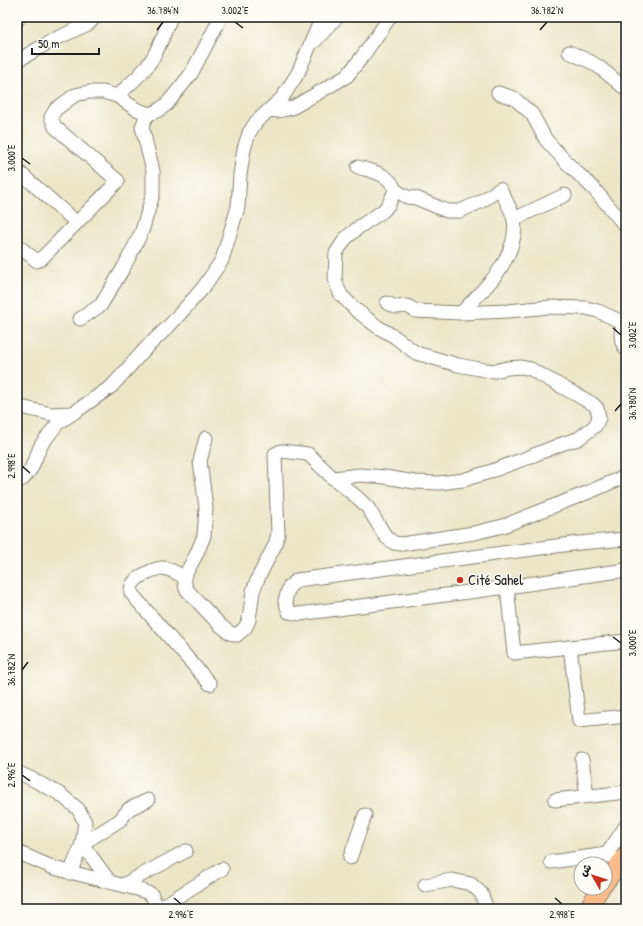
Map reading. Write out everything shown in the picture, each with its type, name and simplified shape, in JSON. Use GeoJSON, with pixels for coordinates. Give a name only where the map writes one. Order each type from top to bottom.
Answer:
{"type":"FeatureCollection","features":[{"type":"Feature","properties":{"kind":"main road"},"geometry":{"type":"LineString","coordinates":[[613,867],[618,857]]}},
{"type":"Feature","properties":{"kind":"main road"},"geometry":{"type":"LineString","coordinates":[[587,909],[596,896]]}},
{"type":"Feature","properties":{"kind":"street"},"geometry":{"type":"LineString","coordinates":[[17,21],[19,17]]}},
{"type":"Feature","properties":{"kind":"street"},"geometry":{"type":"LineString","coordinates":[[17,61],[53,40],[88,24],[95,17]]}},
{"type":"Feature","properties":{"kind":"street"},"geometry":{"type":"LineString","coordinates":[[117,96],[148,64],[156,52],[172,17]]}},
{"type":"Feature","properties":{"kind":"street"},"geometry":{"type":"LineString","coordinates":[[80,319],[101,305],[124,267],[142,231],[153,194],[153,171],[142,127],[146,117],[166,105],[191,74],[221,17]]}},
{"type":"Feature","properties":{"kind":"street"},"geometry":{"type":"LineString","coordinates":[[17,481],[24,479],[31,469],[41,445],[58,423],[112,386],[203,288],[222,260],[238,206],[240,174],[244,149],[249,133],[256,122],[282,98],[298,73],[322,17]]}},
{"type":"Feature","properties":{"kind":"street"},"geometry":{"type":"LineString","coordinates":[[309,48],[337,17]]}},
{"type":"Feature","properties":{"kind":"street"},"geometry":{"type":"LineString","coordinates":[[269,110],[278,112],[292,108],[347,76],[390,17]]}},
{"type":"Feature","properties":{"kind":"street"},"geometry":{"type":"LineString","coordinates":[[569,52],[599,67],[626,89]]}},
{"type":"Feature","properties":{"kind":"street"},"geometry":{"type":"LineString","coordinates":[[17,245],[37,261],[41,259],[76,223],[124,183],[55,127],[51,117],[56,109],[75,95],[89,92],[103,92],[117,96],[136,109],[149,114]]}},
{"type":"Feature","properties":{"kind":"street"},"geometry":{"type":"LineString","coordinates":[[498,93],[514,98],[532,114],[546,140],[594,189],[626,226]]}},
{"type":"Feature","properties":{"kind":"street"},"geometry":{"type":"LineString","coordinates":[[358,167],[385,175],[393,184],[395,190],[407,198],[416,198],[447,211],[460,211],[480,202],[500,189],[514,219],[515,235],[502,268],[461,313]]}},
{"type":"Feature","properties":{"kind":"street"},"geometry":{"type":"LineString","coordinates":[[17,170],[76,223]]}},
{"type":"Feature","properties":{"kind":"street"},"geometry":{"type":"LineString","coordinates":[[333,478],[360,475],[415,482],[439,483],[463,480],[578,439],[595,426],[599,418],[597,408],[593,404],[531,368],[507,368],[496,371],[485,370],[458,365],[416,353],[395,336],[378,328],[356,310],[341,295],[335,278],[336,253],[346,238],[359,227],[383,211],[389,204],[395,190]]}},
{"type":"Feature","properties":{"kind":"street"},"geometry":{"type":"LineString","coordinates":[[514,219],[565,195]]}},
{"type":"Feature","properties":{"kind":"street"},"geometry":{"type":"LineString","coordinates":[[387,303],[396,307],[407,306],[416,311],[461,313],[508,311],[549,307],[586,308],[598,311],[625,322],[622,326],[621,336],[623,346],[626,349]]}},
{"type":"Feature","properties":{"kind":"street"},"geometry":{"type":"LineString","coordinates":[[17,406],[51,414],[75,412]]}},
{"type":"Feature","properties":{"kind":"street"},"geometry":{"type":"LineString","coordinates":[[206,438],[200,461],[206,508],[204,536],[184,577],[186,589],[220,626],[230,633],[237,635],[245,628],[249,620],[253,591],[259,576],[276,545],[278,534],[275,454],[281,451],[308,454],[368,508],[386,537],[394,543],[402,544],[474,533],[503,526],[626,476]]}},
{"type":"Feature","properties":{"kind":"street"},"geometry":{"type":"LineString","coordinates":[[626,539],[579,543],[297,580],[289,587],[285,601],[290,612],[299,614],[626,570]]}},
{"type":"Feature","properties":{"kind":"street"},"geometry":{"type":"LineString","coordinates":[[184,577],[171,570],[162,568],[151,571],[135,581],[131,587],[131,593],[210,684]]}},
{"type":"Feature","properties":{"kind":"street"},"geometry":{"type":"LineString","coordinates":[[507,587],[514,653],[626,641]]}},
{"type":"Feature","properties":{"kind":"street"},"geometry":{"type":"LineString","coordinates":[[570,647],[579,721],[626,716]]}},
{"type":"Feature","properties":{"kind":"street"},"geometry":{"type":"LineString","coordinates":[[582,760],[587,796]]}},
{"type":"Feature","properties":{"kind":"street"},"geometry":{"type":"LineString","coordinates":[[17,772],[60,794],[78,809],[85,822],[82,844],[70,873]]}},
{"type":"Feature","properties":{"kind":"street"},"geometry":{"type":"LineString","coordinates":[[555,800],[626,792]]}},
{"type":"Feature","properties":{"kind":"street"},"geometry":{"type":"LineString","coordinates":[[82,844],[120,820],[129,809],[148,800]]}},
{"type":"Feature","properties":{"kind":"street"},"geometry":{"type":"LineString","coordinates":[[350,858],[365,815]]}},
{"type":"Feature","properties":{"kind":"street"},"geometry":{"type":"LineString","coordinates":[[551,862],[618,857],[626,826]]}},
{"type":"Feature","properties":{"kind":"street"},"geometry":{"type":"LineString","coordinates":[[82,844],[116,884]]}},
{"type":"Feature","properties":{"kind":"street"},"geometry":{"type":"LineString","coordinates":[[116,884],[186,851]]}},
{"type":"Feature","properties":{"kind":"street"},"geometry":{"type":"LineString","coordinates":[[17,852],[54,868],[151,894],[158,909],[222,868]]}},
{"type":"Feature","properties":{"kind":"street"},"geometry":{"type":"LineString","coordinates":[[425,885],[452,880],[471,884],[481,892],[487,909]]}},
{"type":"Feature","properties":{"kind":"place","name":"Cité Sahel"},"geometry":{"type":"Point","coordinates":[460,580]}}]}
